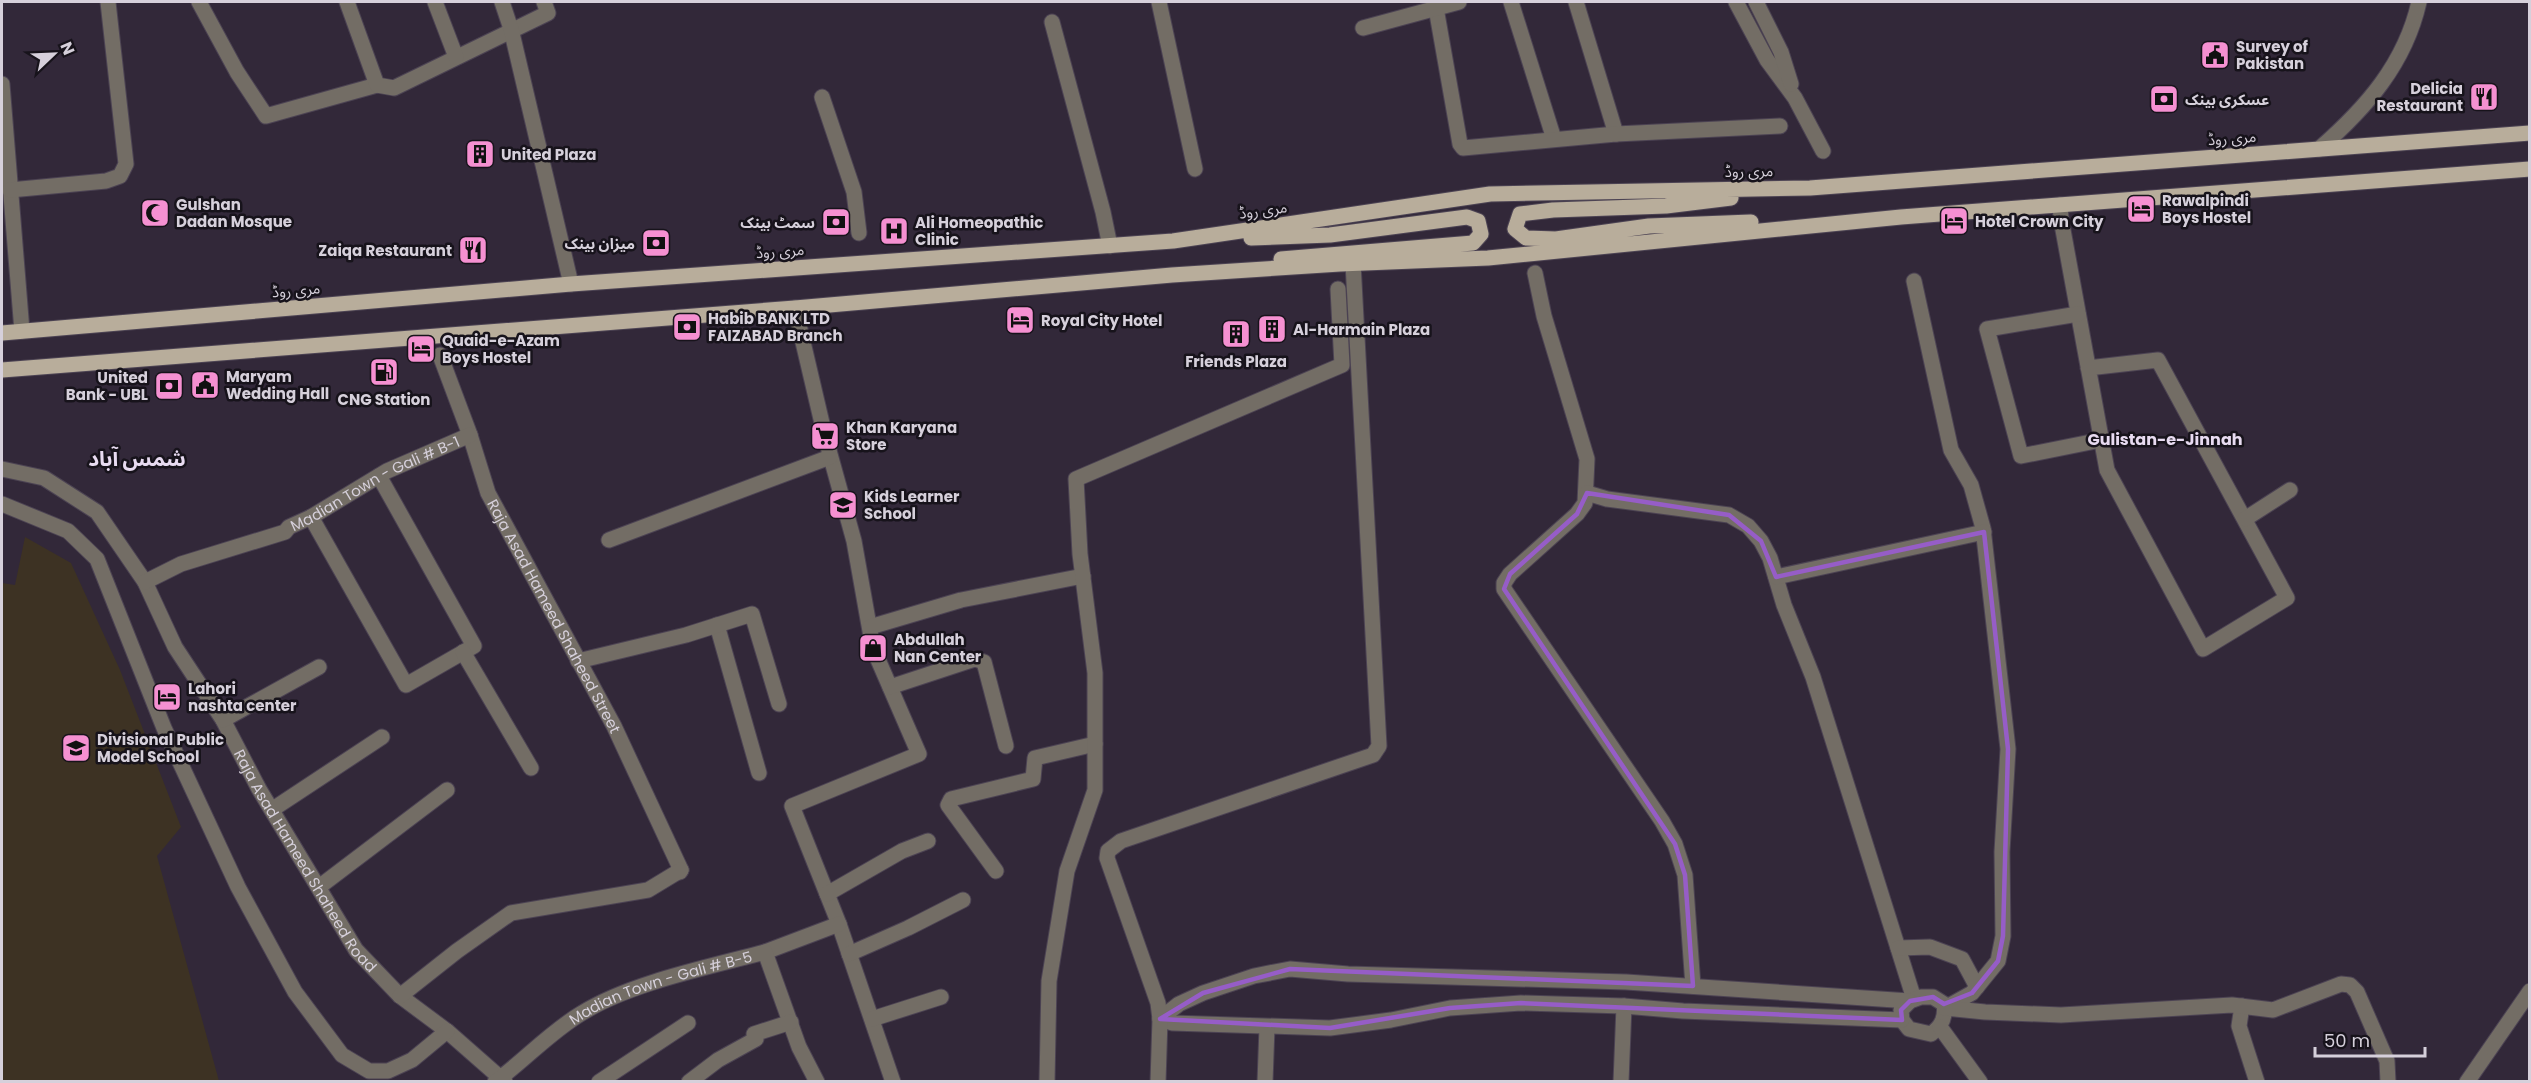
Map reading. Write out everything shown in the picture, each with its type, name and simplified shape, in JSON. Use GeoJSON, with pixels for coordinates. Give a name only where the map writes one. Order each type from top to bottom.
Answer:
{"type":"FeatureCollection","features":[{"type":"Feature","properties":{"kind":"main road","name":"مری روڈ"},"geometry":{"type":"LineString","coordinates":[[2,333],[572,284],[1173,241],[1490,194],[1810,188],[2529,133]]}},
{"type":"Feature","properties":{"kind":"main road"},"geometry":{"type":"LineString","coordinates":[[2,370],[795,308],[1172,275],[1353,263],[1488,258],[1900,217],[2529,169]]}},
{"type":"Feature","properties":{"kind":"main road"},"geometry":{"type":"LineString","coordinates":[[1810,188],[1666,206],[1553,210],[1520,214],[1515,229],[1526,238],[1556,239],[1649,226],[1900,217]]}},
{"type":"Feature","properties":{"kind":"main road"},"geometry":{"type":"LineString","coordinates":[[1172,275],[1305,255],[1473,243],[1481,234],[1478,221],[1467,218],[1330,235],[1173,241]]}},
{"type":"Feature","properties":{"kind":"street"},"geometry":{"type":"LineString","coordinates":[[10,190],[106,181],[120,176],[126,164],[108,2]]}},
{"type":"Feature","properties":{"kind":"street"},"geometry":{"type":"LineString","coordinates":[[199,2],[237,72],[266,116],[377,85],[394,88],[511,29],[548,13],[544,2]]}},
{"type":"Feature","properties":{"kind":"street"},"geometry":{"type":"LineString","coordinates":[[347,2],[377,85]]}},
{"type":"Feature","properties":{"kind":"street"},"geometry":{"type":"LineString","coordinates":[[435,2],[456,57]]}},
{"type":"Feature","properties":{"kind":"street"},"geometry":{"type":"LineString","coordinates":[[502,2],[511,29],[572,284]]}},
{"type":"Feature","properties":{"kind":"street"},"geometry":{"type":"LineString","coordinates":[[1159,2],[1195,169]]}},
{"type":"Feature","properties":{"kind":"street"},"geometry":{"type":"LineString","coordinates":[[1363,28],[1459,2]]}},
{"type":"Feature","properties":{"kind":"street"},"geometry":{"type":"LineString","coordinates":[[1511,2],[1554,139]]}},
{"type":"Feature","properties":{"kind":"street"},"geometry":{"type":"LineString","coordinates":[[1576,2],[1616,134]]}},
{"type":"Feature","properties":{"kind":"street"},"geometry":{"type":"LineString","coordinates":[[1736,2],[1767,60],[1795,98],[1823,151]]}},
{"type":"Feature","properties":{"kind":"street"},"geometry":{"type":"LineString","coordinates":[[1756,2],[1781,52],[1795,98]]}},
{"type":"Feature","properties":{"kind":"street"},"geometry":{"type":"LineString","coordinates":[[2319,148],[2351,120],[2388,76],[2414,24],[2419,2]]}},
{"type":"Feature","properties":{"kind":"street"},"geometry":{"type":"LineString","coordinates":[[1436,8],[1460,144],[1463,148],[1616,134],[1780,126]]}},
{"type":"Feature","properties":{"kind":"street"},"geometry":{"type":"LineString","coordinates":[[1052,22],[1110,246]]}},
{"type":"Feature","properties":{"kind":"street"},"geometry":{"type":"LineString","coordinates":[[2,84],[22,331]]}},
{"type":"Feature","properties":{"kind":"street"},"geometry":{"type":"LineString","coordinates":[[822,97],[854,192],[859,233]]}},
{"type":"Feature","properties":{"kind":"street"},"geometry":{"type":"LineString","coordinates":[[2060,205],[2078,314],[2101,440],[2107,470],[2203,649],[2287,598],[2158,360],[2088,368]]}},
{"type":"Feature","properties":{"kind":"street"},"geometry":{"type":"LineString","coordinates":[[1158,1082],[1160,1019],[1158,1003],[1107,858],[1108,851],[1121,841],[1373,755],[1379,746],[1353,263]]}},
{"type":"Feature","properties":{"kind":"street"},"geometry":{"type":"LineString","coordinates":[[1534,273],[1544,316],[1587,459],[1587,493],[1585,503],[1577,514],[1510,574],[1504,583],[1504,589],[1662,821],[1675,844],[1685,875],[1693,986]]}},
{"type":"Feature","properties":{"kind":"street"},"geometry":{"type":"LineString","coordinates":[[1914,281],[1951,450],[1971,485],[1984,532],[2008,750],[2002,852],[2003,936],[1998,961],[1972,993],[1945,1008]]}},
{"type":"Feature","properties":{"kind":"street"},"geometry":{"type":"LineString","coordinates":[[1047,1082],[1049,981],[1067,872],[1095,790],[1095,672],[1083,576],[1076,479],[1342,365],[1338,289]]}},
{"type":"Feature","properties":{"kind":"street"},"geometry":{"type":"LineString","coordinates":[[795,308],[830,456],[854,541],[873,648],[919,754],[792,806],[839,924],[893,1082]]}},
{"type":"Feature","properties":{"kind":"street"},"geometry":{"type":"LineString","coordinates":[[2078,314],[1986,329],[2021,456],[2101,440]]}},
{"type":"Feature","properties":{"kind":"street","name":"Raja Asad Hameed Shaheed Street"},"geometry":{"type":"LineString","coordinates":[[400,996],[457,951],[511,913],[648,890],[680,871],[614,726],[488,493],[470,435],[440,355]]}},
{"type":"Feature","properties":{"kind":"street","name":"Madian Town - Gali # B-1"},"geometry":{"type":"LineString","coordinates":[[145,582],[181,564],[285,532],[289,527],[311,517],[379,476],[470,435]]}},
{"type":"Feature","properties":{"kind":"street"},"geometry":{"type":"LineString","coordinates":[[609,540],[830,456]]}},
{"type":"Feature","properties":{"kind":"street","name":"Raja Asad Hameed Shaheed Road"},"geometry":{"type":"LineString","coordinates":[[2,469],[44,478],[97,512],[145,582],[175,647],[223,720],[259,789],[356,950],[400,996],[447,1031],[500,1080]]}},
{"type":"Feature","properties":{"kind":"street"},"geometry":{"type":"LineString","coordinates":[[379,476],[531,768]]}},
{"type":"Feature","properties":{"kind":"street"},"geometry":{"type":"LineString","coordinates":[[2244,519],[2290,490]]}},
{"type":"Feature","properties":{"kind":"street"},"geometry":{"type":"LineString","coordinates":[[1587,493],[1607,499],[1729,515],[1748,526],[1761,541],[1770,558],[1784,605],[1813,677],[1898,948],[1912,1000]]}},
{"type":"Feature","properties":{"kind":"street"},"geometry":{"type":"LineString","coordinates":[[2,504],[68,531],[97,559],[164,728],[237,887],[295,992],[342,1055],[382,1076],[412,1060],[447,1031]]}},
{"type":"Feature","properties":{"kind":"street"},"geometry":{"type":"LineString","coordinates":[[311,517],[406,685],[469,649]]}},
{"type":"Feature","properties":{"kind":"street"},"geometry":{"type":"LineString","coordinates":[[1776,577],[1984,532]]}},
{"type":"Feature","properties":{"kind":"street"},"geometry":{"type":"LineString","coordinates":[[870,627],[961,600],[1083,576]]}},
{"type":"Feature","properties":{"kind":"street"},"geometry":{"type":"LineString","coordinates":[[578,662],[752,614],[779,704]]}},
{"type":"Feature","properties":{"kind":"street"},"geometry":{"type":"LineString","coordinates":[[717,625],[759,773]]}},
{"type":"Feature","properties":{"kind":"street"},"geometry":{"type":"LineString","coordinates":[[890,687],[975,659],[981,660],[984,662],[1006,746]]}},
{"type":"Feature","properties":{"kind":"street"},"geometry":{"type":"LineString","coordinates":[[223,720],[319,667]]}},
{"type":"Feature","properties":{"kind":"street"},"geometry":{"type":"LineString","coordinates":[[273,809],[382,737]]}},
{"type":"Feature","properties":{"kind":"street"},"geometry":{"type":"LineString","coordinates":[[996,871],[948,806],[951,799],[1033,779],[1035,758],[1095,744]]}},
{"type":"Feature","properties":{"kind":"street"},"geometry":{"type":"LineString","coordinates":[[320,887],[447,790]]}},
{"type":"Feature","properties":{"kind":"street"},"geometry":{"type":"LineString","coordinates":[[827,894],[902,850],[928,841]]}},
{"type":"Feature","properties":{"kind":"street"},"geometry":{"type":"LineString","coordinates":[[849,954],[963,900]]}},
{"type":"Feature","properties":{"kind":"street"},"geometry":{"type":"LineString","coordinates":[[765,952],[839,924]]}},
{"type":"Feature","properties":{"kind":"street"},"geometry":{"type":"LineString","coordinates":[[1898,948],[1930,947],[1962,959],[1977,987]]}},
{"type":"Feature","properties":{"kind":"street","name":"Madian Town - Gali # B-5"},"geometry":{"type":"LineString","coordinates":[[500,1080],[565,1024],[606,1000],[671,978],[765,952],[799,1047],[817,1082]]}},
{"type":"Feature","properties":{"kind":"street"},"geometry":{"type":"LineString","coordinates":[[1160,1019],[1179,1004],[1203,993],[1254,976],[1290,969],[1348,974],[1626,982],[1912,1000],[1933,997],[1944,1004],[1945,1008],[1940,1027],[1931,1034],[1909,1029],[1902,1020],[1901,1010],[1912,1000]]}},
{"type":"Feature","properties":{"kind":"street"},"geometry":{"type":"LineString","coordinates":[[1945,1008],[2061,1015],[2242,1006],[2272,1010],[2341,984],[2350,985],[2357,992],[2387,1061],[2386,1081]]}},
{"type":"Feature","properties":{"kind":"street"},"geometry":{"type":"LineString","coordinates":[[2468,1082],[2529,991]]}},
{"type":"Feature","properties":{"kind":"street"},"geometry":{"type":"LineString","coordinates":[[872,1018],[941,997]]}},
{"type":"Feature","properties":{"kind":"street"},"geometry":{"type":"LineString","coordinates":[[1160,1019],[1172,1023],[1330,1028],[1391,1020],[1450,1008],[1494,1005],[1624,1006],[1683,1011],[1902,1020]]}},
{"type":"Feature","properties":{"kind":"street"},"geometry":{"type":"LineString","coordinates":[[1621,1082],[1624,1006]]}},
{"type":"Feature","properties":{"kind":"street"},"geometry":{"type":"LineString","coordinates":[[2242,1006],[2239,1026],[2257,1082]]}},
{"type":"Feature","properties":{"kind":"street"},"geometry":{"type":"LineString","coordinates":[[689,1082],[718,1060],[756,1039],[754,1034],[791,1022]]}},
{"type":"Feature","properties":{"kind":"street"},"geometry":{"type":"LineString","coordinates":[[599,1082],[688,1023]]}},
{"type":"Feature","properties":{"kind":"street"},"geometry":{"type":"LineString","coordinates":[[1264,1082],[1266,1027]]}},
{"type":"Feature","properties":{"kind":"street"},"geometry":{"type":"LineString","coordinates":[[1940,1027],[1980,1082]]}},
{"type":"Feature","properties":{"kind":"highlighted area"},"geometry":{"type":"Polygon","coordinates":[[[1587,493],[1729,515],[1761,541],[1776,577],[1984,532],[2008,749],[2003,936],[1998,961],[1972,993],[1944,1004],[1933,997],[1910,1001],[1901,1010],[1902,1020],[1521,1003],[1450,1008],[1330,1028],[1160,1019],[1203,993],[1290,969],[1693,986],[1685,875],[1675,844],[1504,589],[1510,574],[1577,514],[1587,493]]]}},
{"type":"Feature","properties":{"kind":"shaded area","name":"Divisional Public Model School"},"geometry":{"type":"Polygon","coordinates":[[[25,537],[71,563],[120,670],[181,827],[157,856],[219,1081],[2,1081],[2,583],[15,585],[25,537]]]}},
{"type":"Feature","properties":{"kind":"place","name":"Survey of Pakistan"},"geometry":{"type":"Point","coordinates":[2215,55]}},
{"type":"Feature","properties":{"kind":"place","name":"Delicia Restaurant"},"geometry":{"type":"Point","coordinates":[2484,97]}},
{"type":"Feature","properties":{"kind":"place","name":"عسکری بینک"},"geometry":{"type":"Point","coordinates":[2164,99]}},
{"type":"Feature","properties":{"kind":"place","name":"United Plaza"},"geometry":{"type":"Point","coordinates":[480,154]}},
{"type":"Feature","properties":{"kind":"place","name":"Rawalpindi Boys Hostel"},"geometry":{"type":"Point","coordinates":[2141,209]}},
{"type":"Feature","properties":{"kind":"place","name":"Gulshan Dadan Mosque"},"geometry":{"type":"Point","coordinates":[155,213]}},
{"type":"Feature","properties":{"kind":"place","name":"Hotel Crown City"},"geometry":{"type":"Point","coordinates":[1954,221]}},
{"type":"Feature","properties":{"kind":"place","name":"سمٹ بینک"},"geometry":{"type":"Point","coordinates":[836,222]}},
{"type":"Feature","properties":{"kind":"place","name":"Ali Homeopathic Clinic"},"geometry":{"type":"Point","coordinates":[894,231]}},
{"type":"Feature","properties":{"kind":"place","name":"میزان بینک"},"geometry":{"type":"Point","coordinates":[656,243]}},
{"type":"Feature","properties":{"kind":"place","name":"Zaiqa Restaurant"},"geometry":{"type":"Point","coordinates":[473,250]}},
{"type":"Feature","properties":{"kind":"place","name":"Royal City Hotel"},"geometry":{"type":"Point","coordinates":[1020,320]}},
{"type":"Feature","properties":{"kind":"place","name":"Habib BANK LTD FAIZABAD Branch"},"geometry":{"type":"Point","coordinates":[687,327]}},
{"type":"Feature","properties":{"kind":"place","name":"Al-Harmain Plaza"},"geometry":{"type":"Point","coordinates":[1272,329]}},
{"type":"Feature","properties":{"kind":"place","name":"Friends Plaza"},"geometry":{"type":"Point","coordinates":[1236,334]}},
{"type":"Feature","properties":{"kind":"place","name":"Quaid-e-Azam Boys Hostel"},"geometry":{"type":"Point","coordinates":[421,349]}},
{"type":"Feature","properties":{"kind":"place","name":"CNG Station"},"geometry":{"type":"Point","coordinates":[384,372]}},
{"type":"Feature","properties":{"kind":"place","name":"Maryam Wedding Hall"},"geometry":{"type":"Point","coordinates":[205,385]}},
{"type":"Feature","properties":{"kind":"place","name":"United Bank - UBL"},"geometry":{"type":"Point","coordinates":[169,386]}},
{"type":"Feature","properties":{"kind":"place","name":"Khan Karyana Store"},"geometry":{"type":"Point","coordinates":[825,436]}},
{"type":"Feature","properties":{"kind":"place","name":"Kids Learner School"},"geometry":{"type":"Point","coordinates":[843,505]}},
{"type":"Feature","properties":{"kind":"place","name":"Abdullah Nan Center"},"geometry":{"type":"Point","coordinates":[873,648]}},
{"type":"Feature","properties":{"kind":"place","name":"Lahori nashta center"},"geometry":{"type":"Point","coordinates":[167,697]}},
{"type":"Feature","properties":{"kind":"place","name":"Divisional Public Model School"},"geometry":{"type":"Point","coordinates":[76,748]}},
{"type":"Feature","properties":{"kind":"district","name":"Gulistan-e-Jinnah"},"geometry":{"type":"Point","coordinates":[2165,439]}},
{"type":"Feature","properties":{"kind":"district","name":"شمس آباد"},"geometry":{"type":"Point","coordinates":[137,458]}}]}
